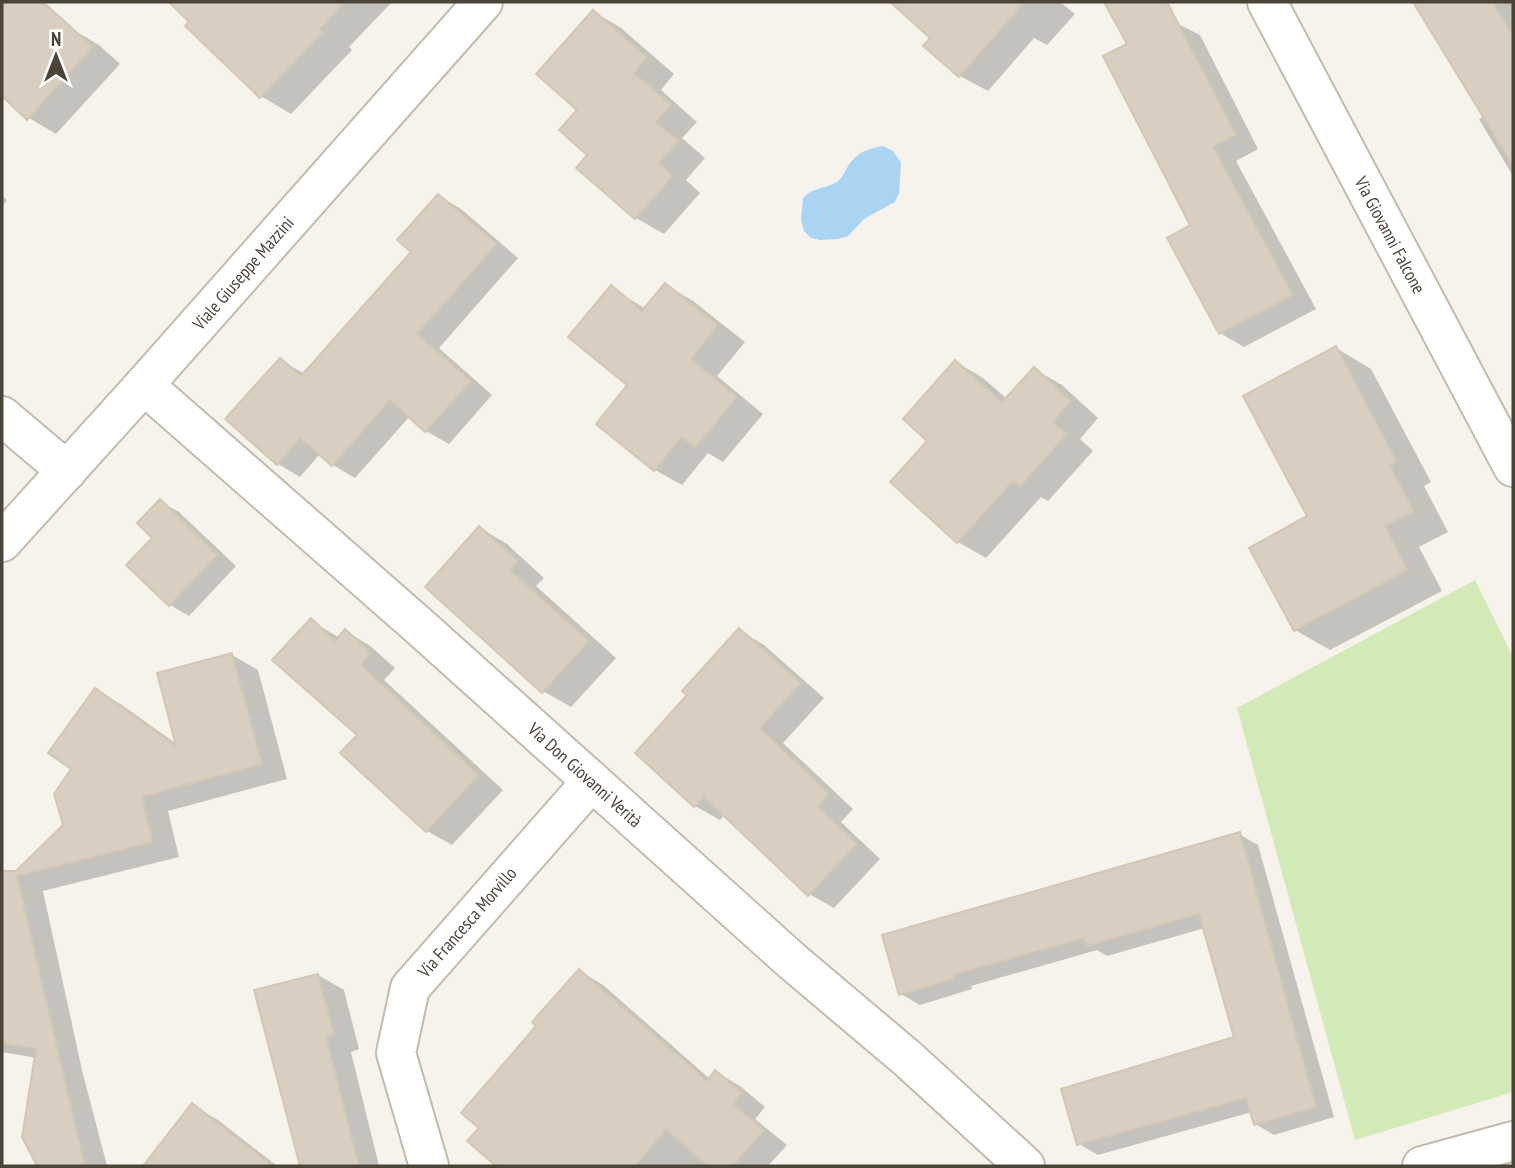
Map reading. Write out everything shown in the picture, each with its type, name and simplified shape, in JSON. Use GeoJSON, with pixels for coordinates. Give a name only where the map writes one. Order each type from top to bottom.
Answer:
{"type":"FeatureCollection","features":[{"type":"Feature","properties":{"kind":"street","name":"Viale Giuseppe Mazzini"},"geometry":{"type":"LineString","coordinates":[[2,542],[483,2]]}},
{"type":"Feature","properties":{"kind":"street","name":"Via Giovanni Falcone"},"geometry":{"type":"LineString","coordinates":[[1267,2],[1513,467]]}},
{"type":"Feature","properties":{"kind":"street","name":"Via Don Giovanni Verità"},"geometry":{"type":"LineString","coordinates":[[144,385],[419,626],[792,961],[908,1059],[1025,1166]]}},
{"type":"Feature","properties":{"kind":"street"},"geometry":{"type":"LineString","coordinates":[[2,416],[67,471]]}},
{"type":"Feature","properties":{"kind":"street","name":"Via Francesca Morvillo"},"geometry":{"type":"LineString","coordinates":[[429,1166],[396,1053],[410,988],[592,781]]}},
{"type":"Feature","properties":{"kind":"street"},"geometry":{"type":"LineString","coordinates":[[1422,1166],[1513,1141]]}},
{"type":"Feature","properties":{"kind":"green space"},"geometry":{"type":"Polygon","coordinates":[[[1475,580],[1513,657],[1513,1092],[1355,1140],[1237,708],[1475,580]]]}},
{"type":"Feature","properties":{"kind":"water"},"geometry":{"type":"Polygon","coordinates":[[[883,146],[893,151],[901,163],[899,193],[895,202],[864,219],[848,236],[820,240],[811,238],[804,231],[801,219],[803,198],[837,182],[858,155],[883,146]]]}},
{"type":"Feature","properties":{"kind":"building"},"geometry":{"type":"Polygon","coordinates":[[[2,2],[43,2],[93,47],[27,120],[2,96],[2,2]]]}},
{"type":"Feature","properties":{"kind":"building"},"geometry":{"type":"Polygon","coordinates":[[[169,2],[345,2],[320,29],[323,32],[260,98],[185,26],[189,22],[169,2]]]}},
{"type":"Feature","properties":{"kind":"building"},"geometry":{"type":"Polygon","coordinates":[[[890,2],[1025,2],[959,77],[923,46],[930,38],[890,2]]]}},
{"type":"Feature","properties":{"kind":"building"},"geometry":{"type":"Polygon","coordinates":[[[1104,2],[1167,2],[1236,135],[1213,147],[1293,295],[1219,334],[1167,238],[1190,225],[1103,56],[1127,44],[1104,2]]]}},
{"type":"Feature","properties":{"kind":"building"},"geometry":{"type":"Polygon","coordinates":[[[1413,2],[1493,2],[1513,36],[1513,166],[1413,2]]]}},
{"type":"Feature","properties":{"kind":"building"},"geometry":{"type":"Polygon","coordinates":[[[593,10],[647,57],[634,73],[671,105],[656,122],[679,141],[659,163],[673,176],[635,219],[576,168],[587,155],[559,130],[577,110],[536,74],[593,10]]]}},
{"type":"Feature","properties":{"kind":"building"},"geometry":{"type":"Polygon","coordinates":[[[438,194],[497,244],[417,334],[471,381],[425,432],[390,400],[332,466],[300,438],[277,465],[225,419],[280,358],[301,376],[411,252],[397,240],[438,194]]]}},
{"type":"Feature","properties":{"kind":"building"},"geometry":{"type":"Polygon","coordinates":[[[665,283],[718,325],[691,359],[737,397],[695,448],[682,437],[654,471],[596,424],[627,385],[568,337],[611,285],[642,311],[665,283]]]}},
{"type":"Feature","properties":{"kind":"building"},"geometry":{"type":"Polygon","coordinates":[[[1336,346],[1397,462],[1390,466],[1414,511],[1385,526],[1408,570],[1294,631],[1249,548],[1307,516],[1243,396],[1336,346]]]}},
{"type":"Feature","properties":{"kind":"building"},"geometry":{"type":"Polygon","coordinates":[[[955,360],[1002,402],[1034,367],[1071,401],[1053,422],[1067,434],[1020,487],[1013,481],[957,543],[890,482],[927,441],[903,419],[955,360]]]}},
{"type":"Feature","properties":{"kind":"building"},"geometry":{"type":"Polygon","coordinates":[[[160,499],[218,555],[169,606],[126,565],[152,538],[137,523],[160,499]]]}},
{"type":"Feature","properties":{"kind":"building"},"geometry":{"type":"Polygon","coordinates":[[[479,526],[518,561],[510,570],[589,641],[542,693],[425,587],[479,526]]]}},
{"type":"Feature","properties":{"kind":"building"},"geometry":{"type":"Polygon","coordinates":[[[311,618],[335,641],[345,629],[371,653],[361,665],[479,775],[426,832],[340,753],[357,735],[272,660],[311,618]]]}},
{"type":"Feature","properties":{"kind":"building"},"geometry":{"type":"Polygon","coordinates":[[[739,628],[801,683],[760,728],[829,794],[818,807],[857,844],[808,896],[704,797],[694,807],[635,753],[687,695],[682,691],[739,628]]]}},
{"type":"Feature","properties":{"kind":"building"},"geometry":{"type":"Polygon","coordinates":[[[232,653],[262,764],[142,797],[153,842],[17,876],[85,1166],[37,1166],[22,1137],[36,1049],[2,1043],[2,871],[16,871],[63,825],[54,794],[71,769],[48,753],[95,688],[176,746],[157,673],[232,653]]]}},
{"type":"Feature","properties":{"kind":"building"},"geometry":{"type":"Polygon","coordinates":[[[1240,832],[1316,1107],[1254,1125],[1246,1098],[1077,1145],[1061,1089],[1234,1037],[1199,914],[1087,946],[1084,938],[953,975],[954,979],[899,995],[882,935],[1240,832]]]}},
{"type":"Feature","properties":{"kind":"building"},"geometry":{"type":"Polygon","coordinates":[[[579,969],[707,1081],[715,1070],[742,1093],[733,1104],[764,1130],[733,1166],[708,1166],[666,1130],[635,1166],[496,1166],[467,1141],[479,1128],[461,1113],[536,1026],[532,1022],[579,969]]]}},
{"type":"Feature","properties":{"kind":"building"},"geometry":{"type":"Polygon","coordinates":[[[318,974],[334,1035],[326,1037],[359,1166],[300,1166],[254,990],[318,974]]]}},
{"type":"Feature","properties":{"kind":"building"},"geometry":{"type":"Polygon","coordinates":[[[192,1103],[273,1166],[143,1166],[192,1103]]]}}]}
